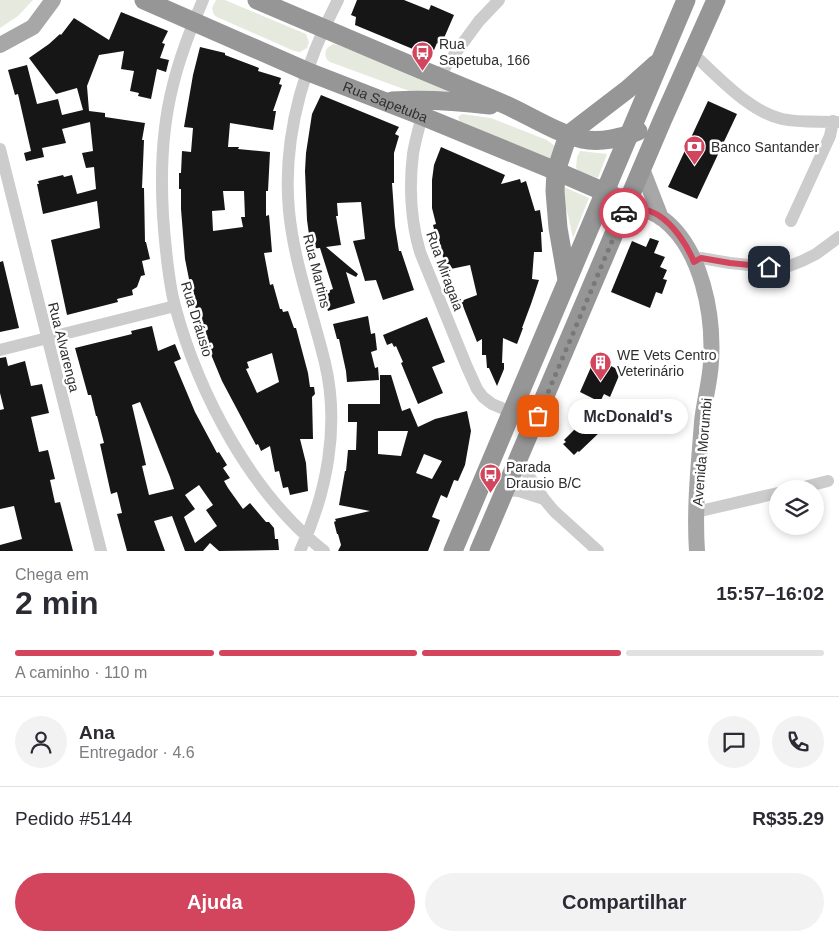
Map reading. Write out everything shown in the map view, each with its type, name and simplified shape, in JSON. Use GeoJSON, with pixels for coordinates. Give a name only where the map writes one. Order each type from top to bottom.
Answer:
{"type":"FeatureCollection","features":[{"type":"Feature","properties":{"kind":"highway","name":"Rua Sapetuba"},"geometry":{"type":"LineString","coordinates":[[144,0],[306,71],[537,163],[628,203]]}},
{"type":"Feature","properties":{"kind":"highway"},"geometry":{"type":"LineString","coordinates":[[256,0],[512,108],[568,135],[584,139],[602,140],[630,135],[662,120]]}},
{"type":"Feature","properties":{"kind":"highway"},"geometry":{"type":"LineString","coordinates":[[453,551],[686,0]]}},
{"type":"Feature","properties":{"kind":"highway"},"geometry":{"type":"LineString","coordinates":[[480,551],[662,120],[716,0]]}},
{"type":"Feature","properties":{"kind":"highway"},"geometry":{"type":"LineString","coordinates":[[567,280],[558,228],[556,171],[568,135],[628,89],[662,58]]}},
{"type":"Feature","properties":{"kind":"highway"},"geometry":{"type":"LineString","coordinates":[[384,101],[419,99],[512,108]]}},
{"type":"Feature","properties":{"kind":"highway"},"geometry":{"type":"LineString","coordinates":[[537,163],[548,178],[556,199]]}},
{"type":"Feature","properties":{"kind":"main road"},"geometry":{"type":"LineString","coordinates":[[0,45],[32,27],[54,0]]}},
{"type":"Feature","properties":{"kind":"main road","name":"Avenida Morumbi"},"geometry":{"type":"LineString","coordinates":[[642,169],[662,218],[678,235],[692,255],[706,300],[711,362],[702,420],[696,512],[697,551]]}},
{"type":"Feature","properties":{"kind":"main road","name":"Avenida Morumbi"},"geometry":{"type":"LineString","coordinates":[[628,203],[662,218]]}},
{"type":"Feature","properties":{"kind":"street","name":"Rua Dráusio"},"geometry":{"type":"LineString","coordinates":[[203,0],[181,56],[172,86],[163,146],[164,230],[169,280],[188,349],[204,388],[224,428],[242,458],[290,520],[306,537],[324,551]]}},
{"type":"Feature","properties":{"kind":"street","name":"Rua Martins"},"geometry":{"type":"LineString","coordinates":[[300,551],[319,506],[327,472],[332,425],[326,365],[297,258],[289,213],[288,176],[295,113],[306,71],[323,28],[338,0]]}},
{"type":"Feature","properties":{"kind":"street"},"geometry":{"type":"LineString","coordinates":[[438,77],[479,21],[499,0]]}},
{"type":"Feature","properties":{"kind":"street"},"geometry":{"type":"LineString","coordinates":[[693,54],[744,99],[767,114],[790,120],[836,122],[790,221]]}},
{"type":"Feature","properties":{"kind":"street","name":"Rua Miragaia"},"geometry":{"type":"LineString","coordinates":[[422,116],[413,154],[412,180],[414,229],[420,252],[477,389],[492,404],[511,412]]}},
{"type":"Feature","properties":{"kind":"street","name":"Rua Alvarenga"},"geometry":{"type":"LineString","coordinates":[[0,149],[101,551]]}},
{"type":"Feature","properties":{"kind":"street"},"geometry":{"type":"LineString","coordinates":[[692,255],[703,251],[717,261],[769,267],[788,266],[816,254],[839,237]]}},
{"type":"Feature","properties":{"kind":"street"},"geometry":{"type":"LineString","coordinates":[[0,350],[175,306]]}},
{"type":"Feature","properties":{"kind":"street"},"geometry":{"type":"LineString","coordinates":[[519,461],[554,511],[598,551]]}},
{"type":"Feature","properties":{"kind":"street"},"geometry":{"type":"LineString","coordinates":[[824,482],[828,481]]}},
{"type":"Feature","properties":{"kind":"street"},"geometry":{"type":"LineString","coordinates":[[506,490],[519,491],[544,499]]}},
{"type":"Feature","properties":{"kind":"street"},"geometry":{"type":"LineString","coordinates":[[696,512],[769,495]]}},
{"type":"Feature","properties":{"kind":"shaded area"},"geometry":{"type":"Polygon","coordinates":[[[0,0],[33,0],[18,16],[0,28],[0,0]]]}},
{"type":"Feature","properties":{"kind":"shaded area"},"geometry":{"type":"Polygon","coordinates":[[[216,0],[225,0],[306,34],[309,42],[307,48],[300,52],[294,51],[217,17],[214,15],[212,8],[216,0]]]}},
{"type":"Feature","properties":{"kind":"shaded area"},"geometry":{"type":"Polygon","coordinates":[[[333,44],[455,92],[409,91],[330,62],[326,58],[326,52],[327,48],[333,44]]]}},
{"type":"Feature","properties":{"kind":"shaded area"},"geometry":{"type":"Polygon","coordinates":[[[462,114],[491,118],[547,140],[555,146],[553,156],[549,159],[460,123],[458,117],[462,114]]]}},
{"type":"Feature","properties":{"kind":"shaded area"},"geometry":{"type":"Polygon","coordinates":[[[580,151],[607,154],[598,178],[576,168],[577,157],[580,151]]]}},
{"type":"Feature","properties":{"kind":"shaded area"},"geometry":{"type":"Polygon","coordinates":[[[564,187],[589,198],[573,238],[560,191],[564,187]]]}},
{"type":"Feature","properties":{"kind":"building"},"geometry":{"type":"Polygon","coordinates":[[[357,0],[404,0],[429,10],[431,5],[454,15],[441,45],[437,43],[434,50],[424,46],[420,52],[355,25],[356,17],[351,15],[357,0]]]}},
{"type":"Feature","properties":{"kind":"building"},"geometry":{"type":"Polygon","coordinates":[[[121,12],[168,31],[162,43],[165,44],[160,58],[169,60],[166,72],[157,69],[151,99],[138,96],[139,93],[130,91],[134,71],[121,69],[124,51],[99,55],[87,86],[89,111],[105,113],[105,117],[145,123],[142,140],[144,140],[142,188],[144,188],[145,242],[150,259],[142,261],[145,275],[141,276],[137,287],[132,290],[133,295],[117,299],[118,302],[67,315],[51,240],[100,228],[97,201],[43,214],[37,184],[39,184],[38,181],[63,175],[64,177],[72,175],[77,194],[96,189],[94,167],[86,168],[82,153],[93,151],[90,122],[62,129],[66,143],[42,148],[44,157],[26,161],[24,153],[31,151],[18,94],[15,95],[8,70],[27,65],[37,104],[58,99],[62,115],[83,110],[77,88],[56,94],[29,58],[61,35],[74,18],[109,40],[121,12]]]}},
{"type":"Feature","properties":{"kind":"building"},"geometry":{"type":"Polygon","coordinates":[[[200,47],[225,53],[225,55],[259,68],[258,71],[281,78],[279,84],[282,85],[273,111],[276,111],[273,130],[230,123],[228,147],[270,152],[268,191],[266,191],[266,216],[269,215],[272,252],[264,253],[270,285],[273,284],[280,309],[283,312],[288,311],[294,328],[296,328],[310,387],[314,387],[315,394],[312,397],[313,439],[300,439],[306,463],[308,491],[290,495],[288,487],[283,488],[279,471],[275,472],[270,446],[261,451],[258,444],[256,445],[222,381],[205,340],[193,299],[185,259],[179,173],[181,173],[182,151],[191,152],[193,128],[184,127],[200,47]],[[223,191],[225,210],[212,211],[213,231],[243,227],[241,217],[245,217],[244,191],[223,191]],[[272,353],[247,362],[249,368],[246,369],[257,393],[279,382],[272,353]]]}},
{"type":"Feature","properties":{"kind":"building"},"geometry":{"type":"Polygon","coordinates":[[[321,95],[399,127],[395,134],[399,136],[394,153],[394,183],[392,183],[395,226],[399,251],[401,251],[414,290],[383,300],[376,280],[365,281],[353,241],[365,239],[361,202],[337,203],[338,216],[336,216],[341,245],[326,247],[358,274],[356,277],[346,272],[355,303],[328,311],[323,297],[326,296],[324,292],[333,289],[320,248],[311,249],[307,220],[305,171],[312,114],[321,95]]]}},
{"type":"Feature","properties":{"kind":"building","name":"Banco Santander"},"geometry":{"type":"Polygon","coordinates":[[[708,101],[737,114],[697,199],[668,187],[708,101]]]}},
{"type":"Feature","properties":{"kind":"building"},"geometry":{"type":"Polygon","coordinates":[[[441,147],[505,175],[501,184],[520,179],[521,183],[526,181],[535,211],[540,210],[543,232],[541,232],[542,252],[534,252],[532,279],[539,280],[517,344],[503,338],[502,363],[504,363],[504,369],[497,386],[489,368],[487,368],[486,355],[482,355],[482,339],[477,342],[461,301],[477,295],[470,265],[446,270],[438,236],[436,237],[433,225],[436,224],[432,208],[432,180],[434,165],[441,147]]]}},
{"type":"Feature","properties":{"kind":"building"},"geometry":{"type":"Polygon","coordinates":[[[650,238],[659,241],[654,253],[665,257],[660,267],[667,270],[663,279],[667,280],[662,294],[656,292],[650,308],[611,292],[632,241],[646,247],[650,238]]]}},
{"type":"Feature","properties":{"kind":"building"},"geometry":{"type":"Polygon","coordinates":[[[3,261],[19,328],[0,332],[0,262],[3,261]]]}},
{"type":"Feature","properties":{"kind":"building"},"geometry":{"type":"Polygon","coordinates":[[[368,316],[371,334],[375,333],[377,350],[371,352],[375,368],[378,367],[379,380],[347,382],[339,339],[337,339],[333,324],[368,316]]]}},
{"type":"Feature","properties":{"kind":"building"},"geometry":{"type":"Polygon","coordinates":[[[427,317],[445,362],[432,367],[443,393],[418,404],[396,346],[394,347],[392,343],[387,345],[383,335],[427,317]]]}},
{"type":"Feature","properties":{"kind":"building"},"geometry":{"type":"Polygon","coordinates":[[[152,326],[158,351],[175,344],[181,359],[174,362],[195,412],[217,453],[219,452],[227,465],[223,468],[230,478],[224,481],[243,509],[250,503],[266,522],[269,522],[274,528],[279,550],[219,551],[210,543],[203,551],[185,551],[172,516],[154,521],[165,551],[127,551],[117,514],[122,513],[117,492],[111,494],[100,444],[104,443],[91,395],[88,395],[75,348],[132,334],[131,331],[152,326]],[[140,402],[132,405],[146,465],[142,466],[149,495],[174,489],[140,402]],[[199,485],[185,495],[195,509],[184,517],[195,543],[217,526],[206,510],[213,505],[199,485]]]}},
{"type":"Feature","properties":{"kind":"building"},"geometry":{"type":"Polygon","coordinates":[[[6,357],[8,366],[25,361],[31,386],[42,384],[49,413],[31,417],[39,452],[48,450],[55,479],[50,480],[55,503],[60,502],[73,551],[0,551],[0,545],[22,539],[14,506],[0,509],[0,410],[4,409],[0,393],[0,358],[6,357]]]}},
{"type":"Feature","properties":{"kind":"building","name":"WE Vets Centro Veterinário"},"geometry":{"type":"Polygon","coordinates":[[[595,358],[621,371],[610,397],[604,394],[600,402],[580,392],[595,358]]]}},
{"type":"Feature","properties":{"kind":"building"},"geometry":{"type":"Polygon","coordinates":[[[380,375],[391,375],[402,411],[410,408],[418,427],[435,419],[467,411],[471,431],[465,465],[458,481],[454,480],[447,498],[441,495],[432,517],[440,520],[428,551],[338,551],[341,545],[334,522],[336,521],[335,519],[370,511],[339,505],[348,450],[356,450],[357,422],[348,422],[348,404],[380,404],[380,375]],[[378,431],[378,454],[401,456],[408,431],[378,431]],[[424,454],[416,473],[432,479],[442,461],[424,454]]]}},
{"type":"Feature","properties":{"kind":"building"},"geometry":{"type":"Polygon","coordinates":[[[590,420],[601,431],[574,455],[563,444],[566,442],[564,440],[580,424],[582,427],[590,420]]]}},
{"type":"Feature","properties":{"kind":"way so far"},"geometry":{"type":"LineString","coordinates":[[538,416],[624,213]]}},
{"type":"Feature","properties":{"kind":"place","name":"Rua Sapetuba, 166"},"geometry":{"type":"Point","coordinates":[423,71]}},
{"type":"Feature","properties":{"kind":"place","name":"Banco Santander"},"geometry":{"type":"Point","coordinates":[695,166]}},
{"type":"Feature","properties":{"kind":"place","name":"WE Vets Centro Veterinário"},"geometry":{"type":"Point","coordinates":[601,382]}},
{"type":"Feature","properties":{"kind":"place","name":"McDonald's"},"geometry":{"type":"Point","coordinates":[538,416]}},
{"type":"Feature","properties":{"kind":"place","name":"Parada Drausio B/C"},"geometry":{"type":"Point","coordinates":[490,494]}},
{"type":"Feature","properties":{"kind":"route"},"geometry":{"type":"LineString","coordinates":[[624,213],[628,203],[656,214],[668,222],[689,249],[694,262],[701,258],[769,267]]}}]}
